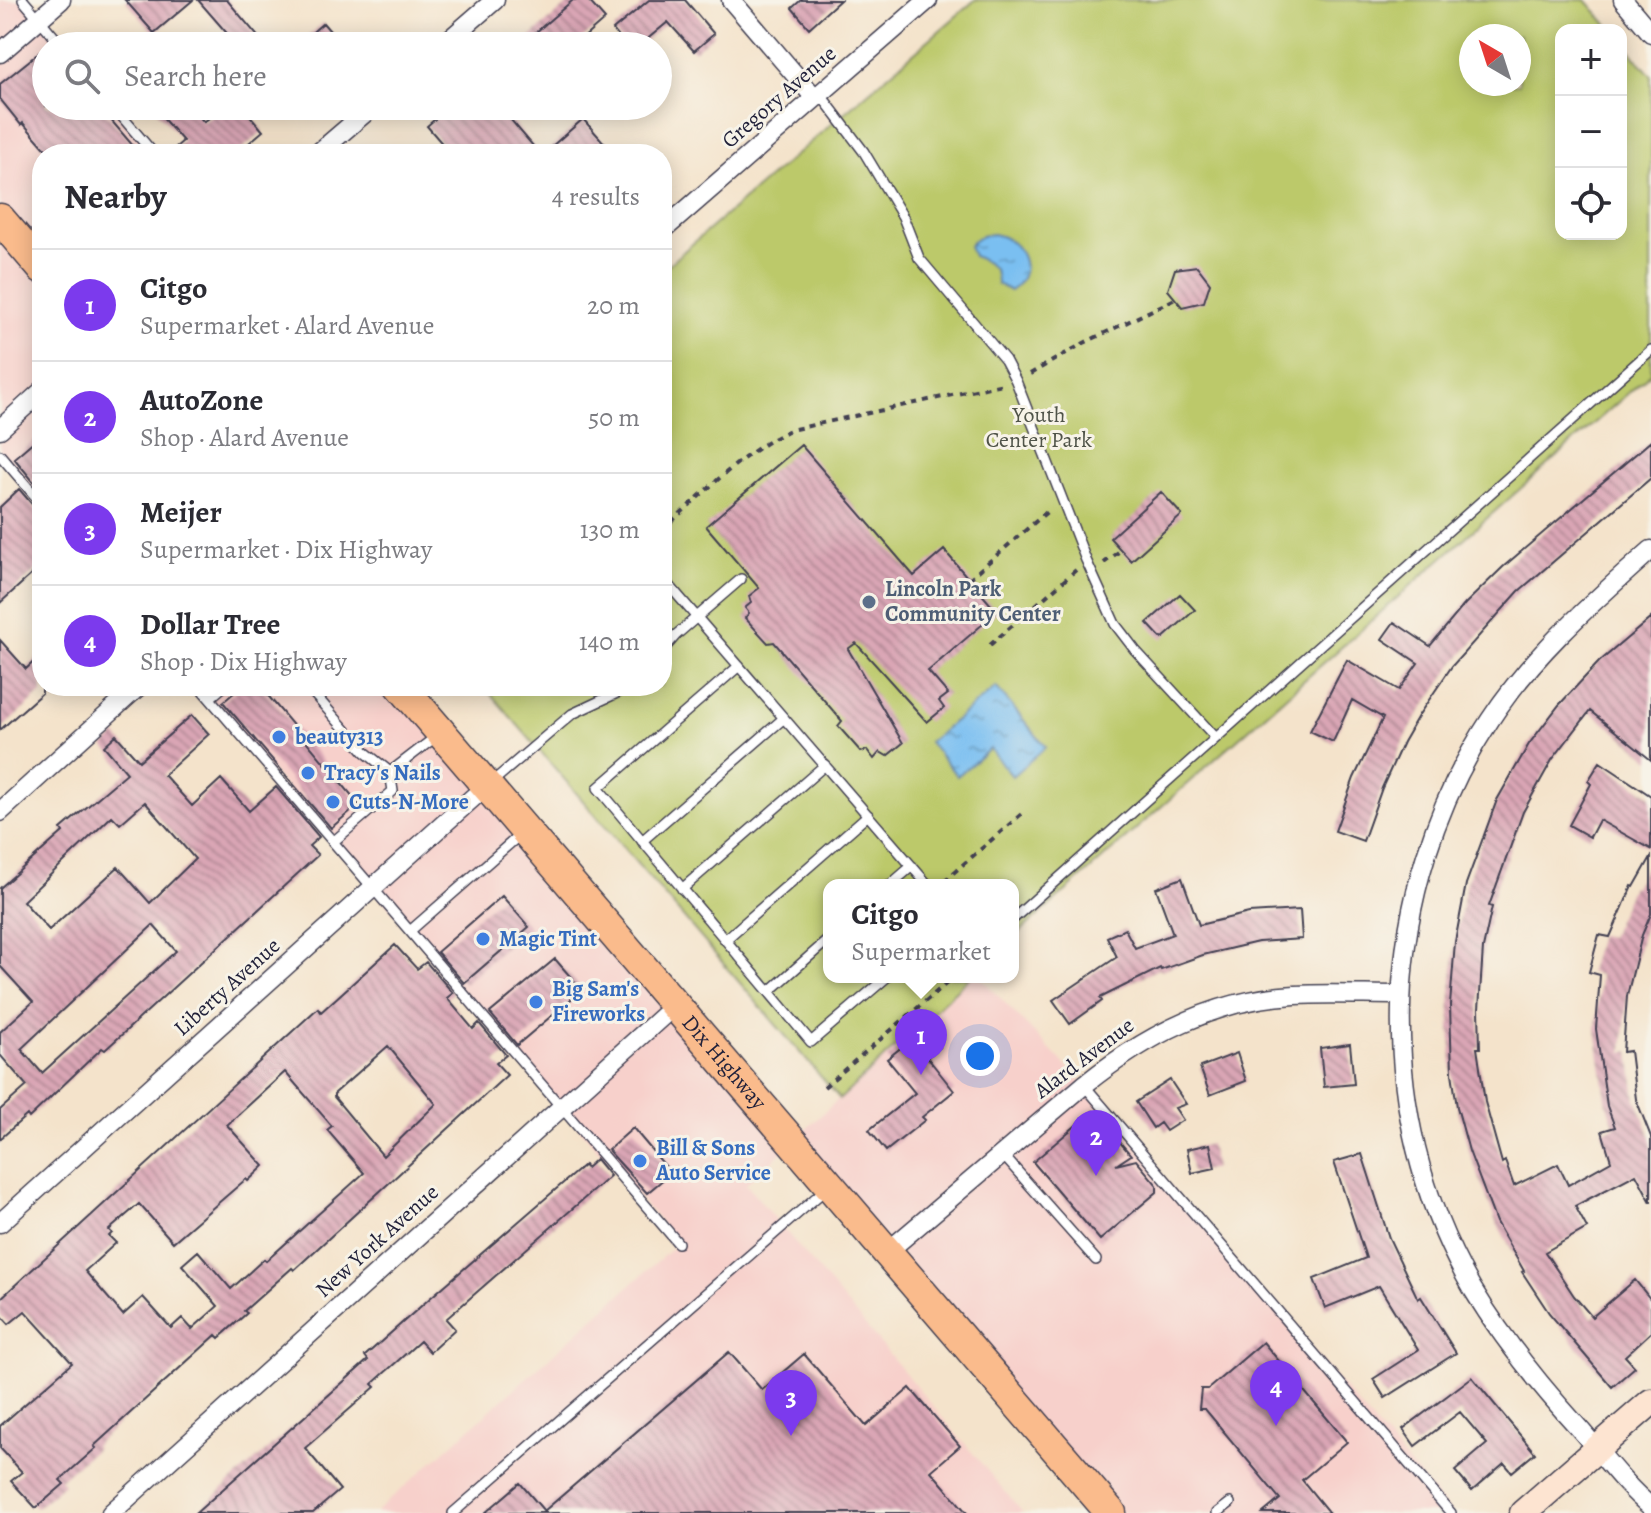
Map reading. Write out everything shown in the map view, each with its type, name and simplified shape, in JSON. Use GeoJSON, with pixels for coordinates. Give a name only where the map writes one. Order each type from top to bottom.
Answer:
{"type":"FeatureCollection","features":[{"type":"Feature","properties":{"kind":"main road"},"geometry":{"type":"LineString","coordinates":[[0,219],[32,256]]}},
{"type":"Feature","properties":{"kind":"main road","name":"Dix Highway"},"geometry":{"type":"LineString","coordinates":[[410,696],[1111,1513]]}},
{"type":"Feature","properties":{"kind":"street"},"geometry":{"type":"LineString","coordinates":[[0,53],[61,0]]}},
{"type":"Feature","properties":{"kind":"street"},"geometry":{"type":"LineString","coordinates":[[458,32],[495,0]]}},
{"type":"Feature","properties":{"kind":"street"},"geometry":{"type":"LineString","coordinates":[[731,0],[818,96]]}},
{"type":"Feature","properties":{"kind":"street","name":"Gregory Avenue"},"geometry":{"type":"LineString","coordinates":[[672,222],[928,0]]}},
{"type":"Feature","properties":{"kind":"street"},"geometry":{"type":"LineString","coordinates":[[1623,0],[1651,33]]}},
{"type":"Feature","properties":{"kind":"street"},"geometry":{"type":"LineString","coordinates":[[329,144],[357,120]]}},
{"type":"Feature","properties":{"kind":"street"},"geometry":{"type":"LineString","coordinates":[[0,429],[32,400]]}},
{"type":"Feature","properties":{"kind":"street"},"geometry":{"type":"LineString","coordinates":[[1651,550],[1546,649],[1511,691],[1465,762],[1443,806],[1419,875],[1410,911],[1400,995],[1401,1055],[1408,1116],[1423,1175],[1444,1232],[1471,1286],[1506,1341],[1538,1383],[1651,1507]]}},
{"type":"Feature","properties":{"kind":"street"},"geometry":{"type":"LineString","coordinates":[[0,812],[128,696]]}},
{"type":"Feature","properties":{"kind":"street","name":"Liberty Avenue"},"geometry":{"type":"LineString","coordinates":[[0,1223],[486,786]]}},
{"type":"Feature","properties":{"kind":"street","name":"Alard Avenue"},"geometry":{"type":"LineString","coordinates":[[887,1252],[1117,1058],[1151,1037],[1186,1020],[1224,1007],[1292,995],[1400,995]]}},
{"type":"Feature","properties":{"kind":"street","name":"New York Avenue"},"geometry":{"type":"LineString","coordinates":[[111,1513],[675,1005]]}},
{"type":"Feature","properties":{"kind":"street"},"geometry":{"type":"LineString","coordinates":[[1523,1513],[1651,1402]]}},
{"type":"Feature","properties":{"kind":"lane"},"geometry":{"type":"LineString","coordinates":[[23,0],[50,32]]}},
{"type":"Feature","properties":{"kind":"lane"},"geometry":{"type":"LineString","coordinates":[[818,96],[872,165],[903,217],[919,258],[1005,360],[1115,624],[1216,738]]}},
{"type":"Feature","properties":{"kind":"lane"},"geometry":{"type":"LineString","coordinates":[[125,120],[145,144]]}},
{"type":"Feature","properties":{"kind":"lane"},"geometry":{"type":"LineString","coordinates":[[1019,914],[1651,350]]}},
{"type":"Feature","properties":{"kind":"lane"},"geometry":{"type":"LineString","coordinates":[[0,455],[32,492]]}},
{"type":"Feature","properties":{"kind":"lane"},"geometry":{"type":"LineString","coordinates":[[672,641],[741,579]]}},
{"type":"Feature","properties":{"kind":"lane"},"geometry":{"type":"LineString","coordinates":[[672,588],[923,879]]}},
{"type":"Feature","properties":{"kind":"lane"},"geometry":{"type":"LineString","coordinates":[[739,666],[598,788],[811,1042],[880,983]]}},
{"type":"Feature","properties":{"kind":"lane"},"geometry":{"type":"LineString","coordinates":[[212,696],[210,698],[678,1243]]}},
{"type":"Feature","properties":{"kind":"lane"},"geometry":{"type":"LineString","coordinates":[[316,696],[365,752],[390,772],[393,791],[333,842]]}},
{"type":"Feature","properties":{"kind":"lane"},"geometry":{"type":"LineString","coordinates":[[486,786],[572,714],[611,696]]}},
{"type":"Feature","properties":{"kind":"lane"},"geometry":{"type":"LineString","coordinates":[[642,841],[784,718]]}},
{"type":"Feature","properties":{"kind":"lane"},"geometry":{"type":"LineString","coordinates":[[390,772],[441,733]]}},
{"type":"Feature","properties":{"kind":"lane"},"geometry":{"type":"LineString","coordinates":[[682,889],[825,765]]}},
{"type":"Feature","properties":{"kind":"lane"},"geometry":{"type":"LineString","coordinates":[[725,940],[868,815]]}},
{"type":"Feature","properties":{"kind":"lane"},"geometry":{"type":"LineString","coordinates":[[410,931],[525,831]]}},
{"type":"Feature","properties":{"kind":"lane"},"geometry":{"type":"LineString","coordinates":[[897,879],[912,866]]}},
{"type":"Feature","properties":{"kind":"lane"},"geometry":{"type":"LineString","coordinates":[[769,992],[823,944]]}},
{"type":"Feature","properties":{"kind":"lane"},"geometry":{"type":"LineString","coordinates":[[1084,1085],[1451,1513]]}},
{"type":"Feature","properties":{"kind":"lane"},"geometry":{"type":"LineString","coordinates":[[1002,1154],[1096,1260]]}},
{"type":"Feature","properties":{"kind":"lane"},"geometry":{"type":"LineString","coordinates":[[453,1513],[830,1186]]}},
{"type":"Feature","properties":{"kind":"lane"},"geometry":{"type":"LineString","coordinates":[[1217,1513],[1230,1503]]}},
{"type":"Feature","properties":{"kind":"path"},"geometry":{"type":"LineString","coordinates":[[672,521],[743,458],[790,430],[1016,381],[1084,343],[1175,299]]}},
{"type":"Feature","properties":{"kind":"path"},"geometry":{"type":"LineString","coordinates":[[969,579],[1061,500]]}},
{"type":"Feature","properties":{"kind":"path"},"geometry":{"type":"LineString","coordinates":[[990,645],[1086,560]]}},
{"type":"Feature","properties":{"kind":"path"},"geometry":{"type":"LineString","coordinates":[[946,879],[1025,811]]}},
{"type":"Feature","properties":{"kind":"path"},"geometry":{"type":"LineString","coordinates":[[824,1087],[947,983]]}},
{"type":"Feature","properties":{"kind":"shaded area"},"geometry":{"type":"Polygon","coordinates":[[[0,0],[23,0],[50,32],[32,32],[32,120],[125,120],[145,144],[32,144],[32,492],[0,455],[0,0]]]}},
{"type":"Feature","properties":{"kind":"shaded area"},"geometry":{"type":"Polygon","coordinates":[[[208,696],[410,696],[792,1142],[964,983],[986,983],[1084,1085],[1451,1513],[1111,1513],[793,1142],[746,1184],[1023,1513],[375,1513],[678,1243],[208,696]]]}},
{"type":"Feature","properties":{"kind":"green space","name":"Youth Center Park"},"geometry":{"type":"Polygon","coordinates":[[[975,0],[1586,0],[1607,24],[1555,24],[1555,240],[1627,240],[1627,47],[1651,75],[1651,373],[1019,933],[1019,879],[823,879],[823,983],[964,983],[840,1099],[493,696],[672,696],[672,261],[975,0]]]}},
{"type":"Feature","properties":{"kind":"water"},"geometry":{"type":"Polygon","coordinates":[[[993,234],[1012,242],[1023,258],[1023,275],[1010,291],[997,284],[993,269],[973,256],[969,246],[979,237],[993,234]]]}},
{"type":"Feature","properties":{"kind":"water"},"geometry":{"type":"Polygon","coordinates":[[[996,687],[1046,747],[1012,776],[990,749],[957,776],[929,742],[996,687]]]}},
{"type":"Feature","properties":{"kind":"building"},"geometry":{"type":"Polygon","coordinates":[[[125,0],[193,0],[155,32],[125,0]]]}},
{"type":"Feature","properties":{"kind":"building"},"geometry":{"type":"Polygon","coordinates":[[[198,0],[227,0],[254,32],[226,32],[198,0]]]}},
{"type":"Feature","properties":{"kind":"building"},"geometry":{"type":"Polygon","coordinates":[[[573,0],[588,0],[605,19],[590,32],[536,32],[573,0]]]}},
{"type":"Feature","properties":{"kind":"building"},"geometry":{"type":"Polygon","coordinates":[[[649,0],[685,0],[714,34],[694,51],[668,22],[656,32],[613,30],[649,0]]]}},
{"type":"Feature","properties":{"kind":"building"},"geometry":{"type":"Polygon","coordinates":[[[801,0],[840,0],[809,28],[792,8],[801,0]]]}},
{"type":"Feature","properties":{"kind":"building"},"geometry":{"type":"Polygon","coordinates":[[[323,23],[331,32],[313,32],[323,23]]]}},
{"type":"Feature","properties":{"kind":"building"},"geometry":{"type":"Polygon","coordinates":[[[32,58],[32,120],[111,120],[131,144],[41,144],[0,99],[0,84],[32,58]]]}},
{"type":"Feature","properties":{"kind":"building"},"geometry":{"type":"Polygon","coordinates":[[[164,120],[254,120],[263,131],[248,144],[180,144],[183,141],[164,120]]]}},
{"type":"Feature","properties":{"kind":"building"},"geometry":{"type":"Polygon","coordinates":[[[434,120],[511,120],[531,144],[442,144],[427,126],[434,120]]]}},
{"type":"Feature","properties":{"kind":"building"},"geometry":{"type":"Polygon","coordinates":[[[584,120],[605,144],[554,144],[584,120]]]}},
{"type":"Feature","properties":{"kind":"building"},"geometry":{"type":"Polygon","coordinates":[[[1197,266],[1210,283],[1204,302],[1182,307],[1168,290],[1175,269],[1197,266]]]}},
{"type":"Feature","properties":{"kind":"building"},"geometry":{"type":"Polygon","coordinates":[[[1651,441],[1651,478],[1519,591],[1452,666],[1403,742],[1363,841],[1335,831],[1354,778],[1383,718],[1352,700],[1333,742],[1310,731],[1347,660],[1399,690],[1418,663],[1382,639],[1394,622],[1430,646],[1465,604],[1503,567],[1651,441]]]}},
{"type":"Feature","properties":{"kind":"building"},"geometry":{"type":"Polygon","coordinates":[[[32,443],[32,480],[14,458],[32,443]]]}},
{"type":"Feature","properties":{"kind":"building","name":"Lincoln Park Community Center"},"geometry":{"type":"Polygon","coordinates":[[[801,445],[914,576],[944,550],[997,612],[928,671],[948,694],[939,701],[944,708],[927,722],[856,643],[848,649],[903,743],[887,756],[880,752],[874,759],[867,750],[861,752],[838,726],[842,721],[774,642],[768,643],[745,618],[749,613],[745,608],[751,603],[749,596],[759,588],[706,526],[801,445]]]}},
{"type":"Feature","properties":{"kind":"building"},"geometry":{"type":"Polygon","coordinates":[[[19,489],[32,504],[32,574],[0,603],[0,507],[19,489]]]}},
{"type":"Feature","properties":{"kind":"building"},"geometry":{"type":"Polygon","coordinates":[[[1161,492],[1182,515],[1131,561],[1110,538],[1161,492]]]}},
{"type":"Feature","properties":{"kind":"building"},"geometry":{"type":"Polygon","coordinates":[[[1180,594],[1195,610],[1162,639],[1147,623],[1180,594]]]}},
{"type":"Feature","properties":{"kind":"building"},"geometry":{"type":"Polygon","coordinates":[[[1651,618],[1651,760],[1590,711],[1552,760],[1523,812],[1489,906],[1492,907],[1483,948],[1480,1048],[1477,1048],[1485,1102],[1502,1163],[1505,1161],[1514,1186],[1558,1164],[1568,1185],[1611,1161],[1602,1131],[1615,1127],[1607,1106],[1596,1029],[1600,975],[1589,972],[1599,935],[1610,937],[1632,886],[1651,857],[1651,914],[1642,935],[1627,996],[1623,1052],[1630,1051],[1636,1099],[1651,1137],[1651,1202],[1636,1174],[1575,1206],[1587,1228],[1545,1252],[1592,1317],[1635,1280],[1651,1300],[1651,1332],[1625,1356],[1635,1367],[1612,1387],[1549,1313],[1522,1272],[1496,1222],[1469,1151],[1457,1107],[1452,1073],[1450,1005],[1455,942],[1466,884],[1497,800],[1529,744],[1559,705],[1599,662],[1651,618]]]}},
{"type":"Feature","properties":{"kind":"building"},"geometry":{"type":"Polygon","coordinates":[[[0,640],[26,669],[32,663],[32,696],[39,696],[0,730],[0,640]]]}},
{"type":"Feature","properties":{"kind":"building"},"geometry":{"type":"Polygon","coordinates":[[[230,696],[268,696],[359,804],[331,828],[223,702],[230,696]]]}},
{"type":"Feature","properties":{"kind":"building"},"geometry":{"type":"Polygon","coordinates":[[[192,715],[209,734],[164,775],[192,806],[221,779],[249,811],[276,787],[319,837],[309,846],[318,855],[105,1050],[102,1048],[29,1118],[27,1115],[0,1139],[0,1110],[27,1086],[0,1055],[0,1032],[33,1002],[0,966],[0,888],[63,832],[61,829],[127,773],[104,746],[116,735],[139,761],[192,715]],[[145,802],[120,824],[112,816],[23,901],[49,930],[118,867],[150,903],[195,859],[145,802]],[[153,925],[21,1049],[42,1073],[176,951],[153,925]]]}},
{"type":"Feature","properties":{"kind":"building"},"geometry":{"type":"Polygon","coordinates":[[[1600,762],[1651,796],[1651,849],[1599,820],[1590,837],[1569,825],[1600,762]]]}},
{"type":"Feature","properties":{"kind":"building"},"geometry":{"type":"Polygon","coordinates":[[[1182,878],[1199,925],[1249,913],[1300,910],[1302,939],[1258,942],[1160,968],[1100,998],[1102,1001],[1070,1024],[1053,1000],[1117,957],[1107,937],[1125,929],[1135,948],[1173,934],[1156,888],[1182,878]]]}},
{"type":"Feature","properties":{"kind":"building","name":"Magic Tint"},"geometry":{"type":"Polygon","coordinates":[[[502,896],[529,927],[464,983],[437,952],[502,896]]]}},
{"type":"Feature","properties":{"kind":"building"},"geometry":{"type":"Polygon","coordinates":[[[395,945],[417,969],[426,962],[453,993],[447,998],[473,1029],[479,1023],[506,1055],[496,1063],[507,1075],[294,1270],[292,1268],[244,1311],[247,1313],[219,1338],[216,1335],[94,1446],[96,1448],[60,1480],[64,1484],[36,1508],[11,1481],[22,1472],[0,1448],[0,1426],[72,1363],[25,1311],[9,1324],[0,1314],[0,1299],[318,1008],[321,1012],[395,945]],[[388,1046],[334,1094],[383,1156],[436,1104],[388,1046]],[[285,1072],[227,1125],[264,1166],[248,1181],[246,1179],[173,1242],[139,1204],[109,1230],[112,1233],[109,1236],[116,1243],[85,1271],[123,1315],[143,1297],[171,1328],[182,1318],[192,1329],[218,1306],[182,1265],[198,1251],[231,1289],[364,1173],[327,1130],[332,1126],[285,1072]]]}},
{"type":"Feature","properties":{"kind":"building","name":"Big Sam's Fireworks"},"geometry":{"type":"Polygon","coordinates":[[[555,959],[582,990],[517,1045],[490,1013],[555,959]]]}},
{"type":"Feature","properties":{"kind":"building"},"geometry":{"type":"Polygon","coordinates":[[[925,1028],[940,1047],[927,1057],[954,1091],[922,1117],[925,1120],[886,1151],[869,1130],[915,1093],[887,1059],[925,1028]]]}},
{"type":"Feature","properties":{"kind":"building"},"geometry":{"type":"Polygon","coordinates":[[[1350,1044],[1354,1084],[1324,1087],[1320,1048],[1350,1044]]]}},
{"type":"Feature","properties":{"kind":"building"},"geometry":{"type":"Polygon","coordinates":[[[1237,1053],[1246,1081],[1210,1095],[1200,1067],[1237,1053]]]}},
{"type":"Feature","properties":{"kind":"building"},"geometry":{"type":"Polygon","coordinates":[[[1170,1080],[1186,1104],[1175,1108],[1183,1120],[1166,1131],[1160,1123],[1153,1128],[1136,1102],[1170,1080]]]}},
{"type":"Feature","properties":{"kind":"building"},"geometry":{"type":"Polygon","coordinates":[[[1093,1111],[1131,1155],[1116,1165],[1136,1160],[1157,1185],[1157,1192],[1100,1240],[1033,1162],[1093,1111]]]}},
{"type":"Feature","properties":{"kind":"building","name":"Bill & Sons Auto Service"},"geometry":{"type":"Polygon","coordinates":[[[633,1128],[671,1173],[647,1193],[608,1150],[633,1128]]]}},
{"type":"Feature","properties":{"kind":"building"},"geometry":{"type":"Polygon","coordinates":[[[1210,1144],[1215,1168],[1192,1173],[1187,1149],[1210,1144]]]}},
{"type":"Feature","properties":{"kind":"building"},"geometry":{"type":"Polygon","coordinates":[[[1362,1154],[1389,1238],[1418,1299],[1421,1297],[1456,1353],[1385,1398],[1373,1379],[1418,1350],[1379,1286],[1325,1308],[1314,1279],[1366,1258],[1334,1162],[1362,1154]]]}},
{"type":"Feature","properties":{"kind":"building"},"geometry":{"type":"Polygon","coordinates":[[[596,1159],[610,1176],[446,1319],[455,1329],[430,1352],[420,1341],[372,1384],[375,1387],[305,1448],[340,1490],[313,1513],[196,1513],[368,1360],[365,1356],[429,1299],[584,1165],[586,1168],[596,1159]]]}},
{"type":"Feature","properties":{"kind":"building"},"geometry":{"type":"Polygon","coordinates":[[[1263,1342],[1347,1442],[1302,1480],[1329,1513],[1263,1513],[1280,1499],[1205,1409],[1199,1409],[1201,1389],[1208,1389],[1263,1342]]]}},
{"type":"Feature","properties":{"kind":"building"},"geometry":{"type":"Polygon","coordinates":[[[729,1352],[762,1390],[804,1354],[866,1426],[910,1388],[960,1446],[931,1471],[967,1513],[485,1513],[520,1483],[544,1511],[729,1352]]]}},
{"type":"Feature","properties":{"kind":"building"},"geometry":{"type":"Polygon","coordinates":[[[1472,1377],[1535,1453],[1512,1472],[1504,1463],[1472,1491],[1455,1471],[1487,1444],[1460,1412],[1415,1446],[1403,1429],[1472,1377]]]}},
{"type":"Feature","properties":{"kind":"place","name":"Lincoln Park Community Center"},"geometry":{"type":"Point","coordinates":[869,602]}},
{"type":"Feature","properties":{"kind":"place","name":"beauty313"},"geometry":{"type":"Point","coordinates":[279,737]}},
{"type":"Feature","properties":{"kind":"place","name":"Tracy's Nails"},"geometry":{"type":"Point","coordinates":[308,773]}},
{"type":"Feature","properties":{"kind":"place","name":"Cuts-N-More"},"geometry":{"type":"Point","coordinates":[333,802]}},
{"type":"Feature","properties":{"kind":"place","name":"Magic Tint"},"geometry":{"type":"Point","coordinates":[483,939]}},
{"type":"Feature","properties":{"kind":"place","name":"Big Sam's Fireworks"},"geometry":{"type":"Point","coordinates":[536,1002]}},
{"type":"Feature","properties":{"kind":"place","name":"Citgo"},"geometry":{"type":"Point","coordinates":[921,1075]}},
{"type":"Feature","properties":{"kind":"place","name":"Bill & Sons Auto Service"},"geometry":{"type":"Point","coordinates":[640,1161]}},
{"type":"Feature","properties":{"kind":"place","name":"AutoZone"},"geometry":{"type":"Point","coordinates":[1096,1176]}},
{"type":"Feature","properties":{"kind":"place","name":"Dollar Tree"},"geometry":{"type":"Point","coordinates":[1276,1426]}},
{"type":"Feature","properties":{"kind":"place","name":"Meijer"},"geometry":{"type":"Point","coordinates":[791,1436]}}]}
